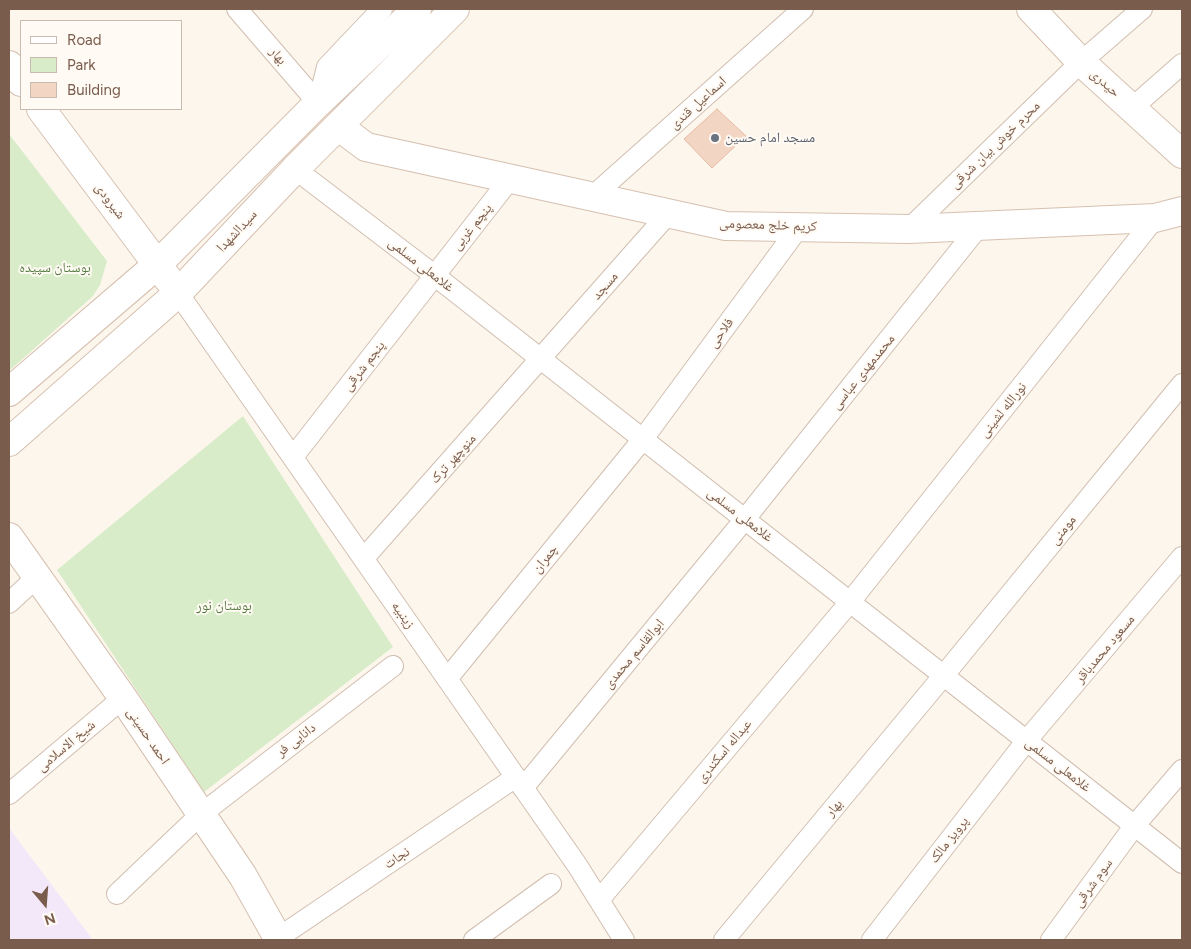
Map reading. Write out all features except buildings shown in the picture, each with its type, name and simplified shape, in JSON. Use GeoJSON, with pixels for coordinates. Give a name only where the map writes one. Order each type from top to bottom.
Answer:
{"type":"FeatureCollection","features":[{"type":"Feature","properties":{"kind":"street","name":"بهار"},"geometry":{"type":"LineString","coordinates":[[237,9],[318,103]]}},
{"type":"Feature","properties":{"kind":"street"},"geometry":{"type":"LineString","coordinates":[[318,103],[327,67],[382,9]]}},
{"type":"Feature","properties":{"kind":"street"},"geometry":{"type":"LineString","coordinates":[[9,392],[157,264],[318,103],[417,9]]}},
{"type":"Feature","properties":{"kind":"street","name":"سیدالشهدا"},"geometry":{"type":"LineString","coordinates":[[9,442],[178,293],[295,169],[455,9]]}},
{"type":"Feature","properties":{"kind":"street","name":"اسماعیل قندی"},"geometry":{"type":"LineString","coordinates":[[593,196],[803,9]]}},
{"type":"Feature","properties":{"kind":"street","name":"حیدری"},"geometry":{"type":"LineString","coordinates":[[1031,9],[1081,62],[1182,154]]}},
{"type":"Feature","properties":{"kind":"street","name":"محرم خوش بیان شرقی"},"geometry":{"type":"LineString","coordinates":[[909,228],[1081,62],[1142,9]]}},
{"type":"Feature","properties":{"kind":"street"},"geometry":{"type":"LineString","coordinates":[[1132,108],[1182,64]]}},
{"type":"Feature","properties":{"kind":"street"},"geometry":{"type":"LineString","coordinates":[[9,65],[20,81]]}},
{"type":"Feature","properties":{"kind":"street","name":"شیرودی"},"geometry":{"type":"LineString","coordinates":[[42,110],[178,293]]}},
{"type":"Feature","properties":{"kind":"street","name":"کریم خلج معصومی"},"geometry":{"type":"LineString","coordinates":[[338,126],[366,147],[726,226],[909,228],[1155,218],[1182,211]]}},
{"type":"Feature","properties":{"kind":"street","name":"غلامعلی مسلمی"},"geometry":{"type":"LineString","coordinates":[[295,169],[434,275],[1182,863]]}},
{"type":"Feature","properties":{"kind":"street","name":"پنچم غربی"},"geometry":{"type":"LineString","coordinates":[[434,275],[510,179]]}},
{"type":"Feature","properties":{"kind":"street","name":"مسجد"},"geometry":{"type":"LineString","coordinates":[[541,359],[669,213]]}},
{"type":"Feature","properties":{"kind":"street","name":"نورالله لشینی"},"geometry":{"type":"LineString","coordinates":[[850,602],[1155,218]]}},
{"type":"Feature","properties":{"kind":"street","name":"محمدمهدی عباسی"},"geometry":{"type":"LineString","coordinates":[[745,519],[980,225]]}},
{"type":"Feature","properties":{"kind":"street","name":"فلاحی"},"geometry":{"type":"LineString","coordinates":[[643,439],[799,227]]}},
{"type":"Feature","properties":{"kind":"street","name":"پنجم شرقی"},"geometry":{"type":"LineString","coordinates":[[293,457],[434,275]]}},
{"type":"Feature","properties":{"kind":"street","name":"زینبیه"},"geometry":{"type":"LineString","coordinates":[[178,293],[577,865],[624,940]]}},
{"type":"Feature","properties":{"kind":"street","name":"منوچهر ترک"},"geometry":{"type":"LineString","coordinates":[[364,558],[541,359]]}},
{"type":"Feature","properties":{"kind":"street","name":"مومنی"},"geometry":{"type":"LineString","coordinates":[[944,675],[1182,384]]}},
{"type":"Feature","properties":{"kind":"street","name":"چمران"},"geometry":{"type":"LineString","coordinates":[[447,679],[643,439]]}},
{"type":"Feature","properties":{"kind":"street","name":"ابوالقاسم محمدی"},"geometry":{"type":"LineString","coordinates":[[520,783],[745,519]]}},
{"type":"Feature","properties":{"kind":"street","name":"احمد حسینی"},"geometry":{"type":"LineString","coordinates":[[9,537],[123,698],[200,815],[243,876],[277,940]]}},
{"type":"Feature","properties":{"kind":"street","name":"مسعود محمدباقر"},"geometry":{"type":"LineString","coordinates":[[1027,740],[1182,557]]}},
{"type":"Feature","properties":{"kind":"street"},"geometry":{"type":"LineString","coordinates":[[9,603],[36,577]]}},
{"type":"Feature","properties":{"kind":"street","name":"عبداله اسکندری"},"geometry":{"type":"LineString","coordinates":[[599,900],[850,602]]}},
{"type":"Feature","properties":{"kind":"street","name":"دانایی فر"},"geometry":{"type":"LineString","coordinates":[[117,894],[200,815],[393,666]]}},
{"type":"Feature","properties":{"kind":"street","name":"بهار"},"geometry":{"type":"LineString","coordinates":[[724,940],[944,675]]}},
{"type":"Feature","properties":{"kind":"street","name":"شیخ الاسلامی"},"geometry":{"type":"LineString","coordinates":[[9,794],[123,698]]}},
{"type":"Feature","properties":{"kind":"street","name":"پرویز مالک"},"geometry":{"type":"LineString","coordinates":[[872,940],[1027,740]]}},
{"type":"Feature","properties":{"kind":"street","name":"سوم شرقی"},"geometry":{"type":"LineString","coordinates":[[1051,940],[1136,825],[1182,770]]}},
{"type":"Feature","properties":{"kind":"street","name":"نجات"},"geometry":{"type":"LineString","coordinates":[[277,940],[520,783]]}},
{"type":"Feature","properties":{"kind":"street"},"geometry":{"type":"LineString","coordinates":[[474,940],[551,884]]}},
{"type":"Feature","properties":{"kind":"shaded area"},"geometry":{"type":"Polygon","coordinates":[[[9,828],[93,940],[9,940],[9,828]]]}},
{"type":"Feature","properties":{"kind":"green space","name":"بوستان سپیده"},"geometry":{"type":"Polygon","coordinates":[[[9,134],[107,261],[100,285],[93,296],[9,371],[9,134]]]}},
{"type":"Feature","properties":{"kind":"green space","name":"بوستان نور"},"geometry":{"type":"Polygon","coordinates":[[[243,416],[393,647],[204,792],[57,570],[243,416]]]}},
{"type":"Feature","properties":{"kind":"place","name":"مسجد امام حسین"},"geometry":{"type":"Point","coordinates":[715,138]}}]}
